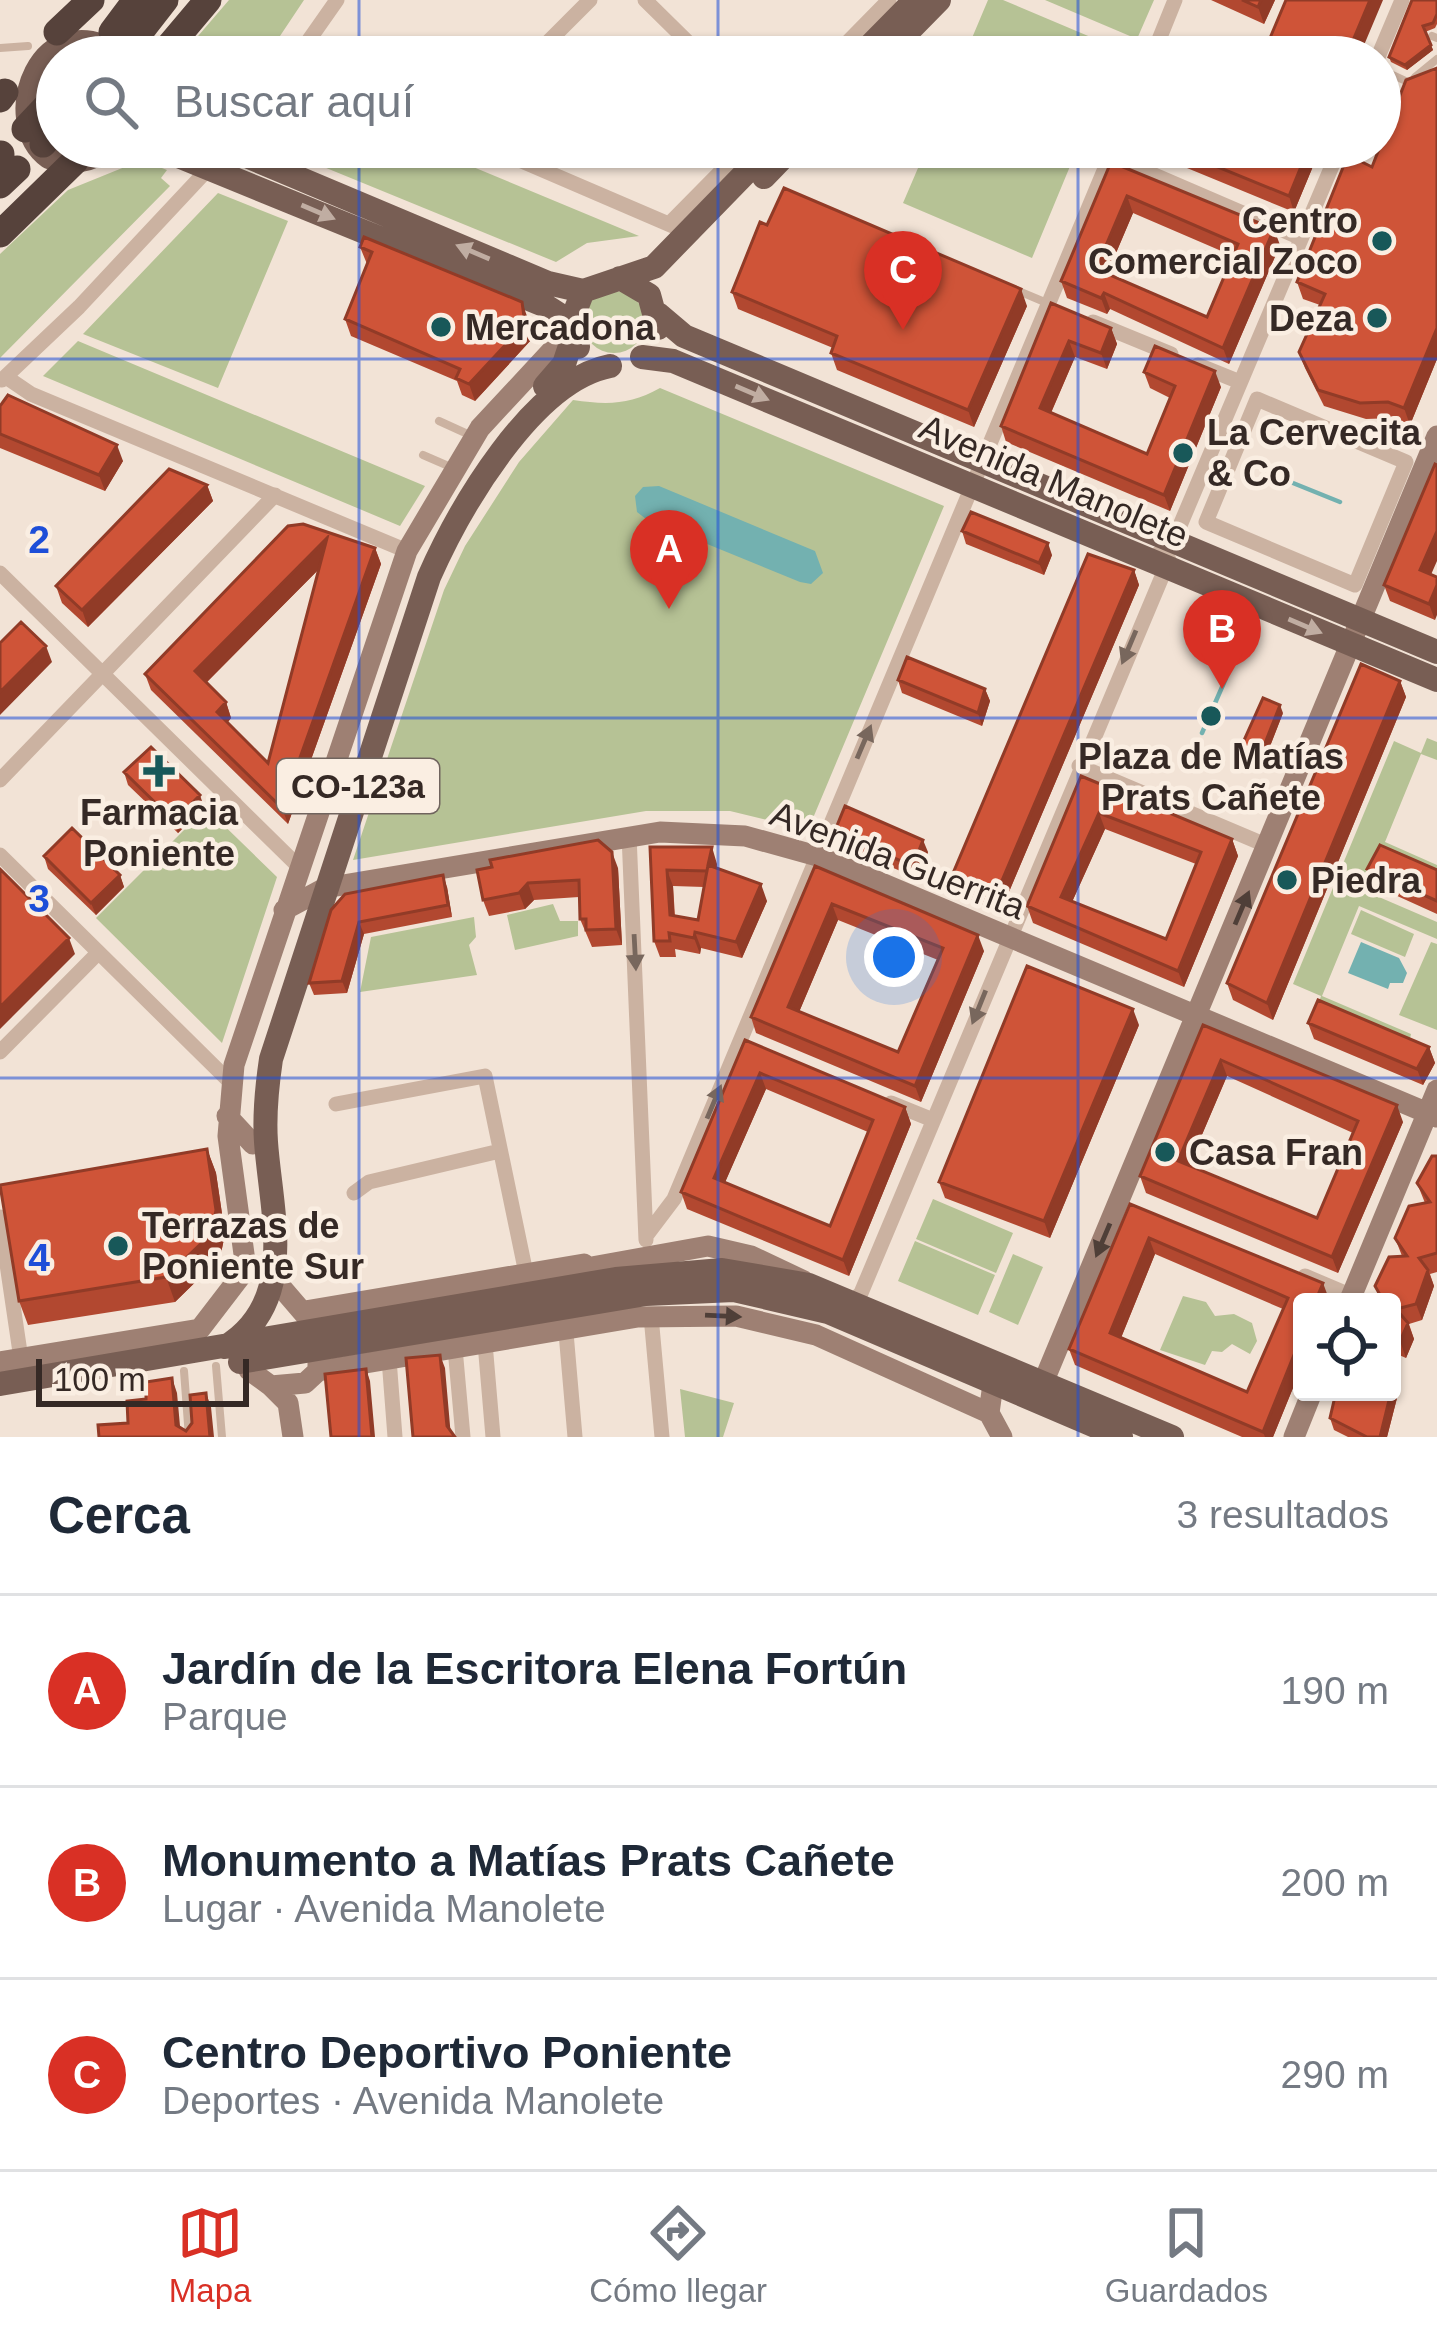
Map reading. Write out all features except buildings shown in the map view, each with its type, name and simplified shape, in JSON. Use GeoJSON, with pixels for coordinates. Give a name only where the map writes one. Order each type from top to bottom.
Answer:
{"type":"FeatureCollection","features":[{"type":"Feature","properties":{"kind":"highway"},"geometry":{"type":"LineString","coordinates":[[57,32],[92,0]]}},
{"type":"Feature","properties":{"kind":"highway"},"geometry":{"type":"LineString","coordinates":[[117,36],[136,0]]}},
{"type":"Feature","properties":{"kind":"highway"},"geometry":{"type":"LineString","coordinates":[[121,36],[165,0]]}},
{"type":"Feature","properties":{"kind":"highway"},"geometry":{"type":"LineString","coordinates":[[179,36],[206,6]]}},
{"type":"Feature","properties":{"kind":"highway"},"geometry":{"type":"LineString","coordinates":[[0,234],[33,128]]}},
{"type":"Feature","properties":{"kind":"main road"},"geometry":{"type":"LineString","coordinates":[[881,36],[916,2]]}},
{"type":"Feature","properties":{"kind":"main road"},"geometry":{"type":"LineString","coordinates":[[896,36],[916,2]]}},
{"type":"Feature","properties":{"kind":"main road"},"geometry":{"type":"LineString","coordinates":[[49,36],[57,32],[80,36]]}},
{"type":"Feature","properties":{"kind":"main road"},"geometry":{"type":"LineString","coordinates":[[33,128],[14,63],[36,42]]}},
{"type":"Feature","properties":{"kind":"main road"},"geometry":{"type":"LineString","coordinates":[[255,168],[538,303],[572,330],[587,357],[610,366],[642,357],[656,338],[657,310],[668,273],[773,168]]}},
{"type":"Feature","properties":{"kind":"main road"},"geometry":{"type":"LineString","coordinates":[[262,168],[548,283],[583,291],[654,267],[679,227],[747,168]]}},
{"type":"Feature","properties":{"kind":"main road"},"geometry":{"type":"LineString","coordinates":[[620,278],[641,287],[657,310]]}},
{"type":"Feature","properties":{"kind":"main road"},"geometry":{"type":"LineString","coordinates":[[572,330],[583,291]]}},
{"type":"Feature","properties":{"kind":"main road","name":"Avenida Manolete"},"geometry":{"type":"LineString","coordinates":[[657,310],[684,336],[982,460],[1352,645],[1437,680]]}},
{"type":"Feature","properties":{"kind":"main road","name":"CO-123a"},"geometry":{"type":"LineString","coordinates":[[270,1273],[267,1082],[316,892],[426,556],[489,450],[564,364],[572,330]]}},
{"type":"Feature","properties":{"kind":"main road","name":"Avenida Manolete"},"geometry":{"type":"LineString","coordinates":[[642,357],[673,361],[971,486],[1362,621],[1437,652]]}},
{"type":"Feature","properties":{"kind":"main road","name":"CO-123a"},"geometry":{"type":"LineString","coordinates":[[270,1273],[242,1149],[260,1048],[411,625],[450,534],[497,460],[576,375],[610,366]]}},
{"type":"Feature","properties":{"kind":"main road"},"geometry":{"type":"LineString","coordinates":[[564,1309],[695,1270],[764,1274],[809,1285],[1043,1383],[1073,1418],[1172,1437]]}},
{"type":"Feature","properties":{"kind":"main road"},"geometry":{"type":"LineString","coordinates":[[0,1400],[154,1376],[232,1351],[263,1308],[270,1273]]}},
{"type":"Feature","properties":{"kind":"main road"},"geometry":{"type":"LineString","coordinates":[[154,1376],[238,1319],[270,1273]]}},
{"type":"Feature","properties":{"kind":"main road"},"geometry":{"type":"LineString","coordinates":[[314,1349],[528,1283],[564,1309]]}},
{"type":"Feature","properties":{"kind":"main road"},"geometry":{"type":"LineString","coordinates":[[0,1384],[183,1352],[314,1349],[692,1289],[758,1293],[828,1312],[1121,1437]]}},
{"type":"Feature","properties":{"kind":"street"},"geometry":{"type":"LineString","coordinates":[[312,36],[338,0]]}},
{"type":"Feature","properties":{"kind":"street"},"geometry":{"type":"LineString","coordinates":[[554,36],[590,0]]}},
{"type":"Feature","properties":{"kind":"street"},"geometry":{"type":"LineString","coordinates":[[645,0],[682,36]]}},
{"type":"Feature","properties":{"kind":"street"},"geometry":{"type":"LineString","coordinates":[[1160,36],[1175,0]]}},
{"type":"Feature","properties":{"kind":"street"},"geometry":{"type":"LineString","coordinates":[[1391,36],[1399,24],[1402,0]]}},
{"type":"Feature","properties":{"kind":"street"},"geometry":{"type":"LineString","coordinates":[[865,36],[916,2]]}},
{"type":"Feature","properties":{"kind":"street"},"geometry":{"type":"LineString","coordinates":[[207,168],[3,380],[407,551]]}},
{"type":"Feature","properties":{"kind":"street"},"geometry":{"type":"LineString","coordinates":[[539,168],[679,227],[728,168]]}},
{"type":"Feature","properties":{"kind":"street"},"geometry":{"type":"LineString","coordinates":[[676,1249],[663,1235],[668,1210],[1105,168]]}},
{"type":"Feature","properties":{"kind":"street"},"geometry":{"type":"LineString","coordinates":[[1147,168],[1301,238]]}},
{"type":"Feature","properties":{"kind":"street"},"geometry":{"type":"LineString","coordinates":[[852,1302],[861,1293],[1331,168]]}},
{"type":"Feature","properties":{"kind":"street"},"geometry":{"type":"LineString","coordinates":[[1048,303],[1240,382]]}},
{"type":"Feature","properties":{"kind":"street"},"geometry":{"type":"LineString","coordinates":[[0,1217],[10,1361],[183,1352],[248,1262],[242,1149],[227,1116],[230,1082],[298,866],[407,551],[474,437],[572,330]]}},
{"type":"Feature","properties":{"kind":"street"},"geometry":{"type":"LineString","coordinates":[[1257,399],[1406,462],[1355,585],[1206,522],[1257,399]]}},
{"type":"Feature","properties":{"kind":"street"},"geometry":{"type":"LineString","coordinates":[[1043,1383],[1130,1205],[1197,1016],[1437,436]]}},
{"type":"Feature","properties":{"kind":"street"},"geometry":{"type":"LineString","coordinates":[[0,780],[275,494]]}},
{"type":"Feature","properties":{"kind":"street"},"geometry":{"type":"LineString","coordinates":[[0,572],[298,866]]}},
{"type":"Feature","properties":{"kind":"street"},"geometry":{"type":"LineString","coordinates":[[1078,766],[1268,846]]}},
{"type":"Feature","properties":{"kind":"street","name":"Avenida Guerrita"},"geometry":{"type":"LineString","coordinates":[[316,892],[629,835],[705,831],[817,856],[1432,1115]]}},
{"type":"Feature","properties":{"kind":"street"},"geometry":{"type":"LineString","coordinates":[[629,835],[642,1245]]}},
{"type":"Feature","properties":{"kind":"street"},"geometry":{"type":"LineString","coordinates":[[0,855],[230,1082]]}},
{"type":"Feature","properties":{"kind":"street"},"geometry":{"type":"LineString","coordinates":[[284,910],[316,892]]}},
{"type":"Feature","properties":{"kind":"street"},"geometry":{"type":"LineString","coordinates":[[0,1052],[98,952]]}},
{"type":"Feature","properties":{"kind":"street"},"geometry":{"type":"LineString","coordinates":[[740,1039],[762,1048]]}},
{"type":"Feature","properties":{"kind":"street"},"geometry":{"type":"LineString","coordinates":[[336,1104],[485,1076],[528,1283],[642,1245],[733,1250],[809,1285]]}},
{"type":"Feature","properties":{"kind":"street"},"geometry":{"type":"LineString","coordinates":[[1354,1293],[1432,1115],[1437,1090]]}},
{"type":"Feature","properties":{"kind":"street"},"geometry":{"type":"LineString","coordinates":[[868,1093],[933,1120]]}},
{"type":"Feature","properties":{"kind":"street"},"geometry":{"type":"LineString","coordinates":[[207,1158],[242,1149]]}},
{"type":"Feature","properties":{"kind":"street"},"geometry":{"type":"LineString","coordinates":[[354,1193],[369,1182],[500,1151]]}},
{"type":"Feature","properties":{"kind":"street"},"geometry":{"type":"LineString","coordinates":[[642,1245],[668,1210]]}},
{"type":"Feature","properties":{"kind":"street"},"geometry":{"type":"LineString","coordinates":[[575,1437],[564,1309],[584,1264]]}},
{"type":"Feature","properties":{"kind":"street"},"geometry":{"type":"LineString","coordinates":[[1288,1270],[1338,1293]]}},
{"type":"Feature","properties":{"kind":"street"},"geometry":{"type":"LineString","coordinates":[[270,1273],[314,1349]]}},
{"type":"Feature","properties":{"kind":"street"},"geometry":{"type":"LineString","coordinates":[[271,1386],[314,1349],[389,1359],[485,1343],[564,1309],[736,1316],[791,1327],[989,1413],[1002,1437]]}},
{"type":"Feature","properties":{"kind":"street"},"geometry":{"type":"LineString","coordinates":[[651,1316],[662,1437]]}},
{"type":"Feature","properties":{"kind":"street"},"geometry":{"type":"LineString","coordinates":[[485,1343],[493,1437]]}},
{"type":"Feature","properties":{"kind":"street"},"geometry":{"type":"LineString","coordinates":[[455,1348],[463,1437]]}},
{"type":"Feature","properties":{"kind":"street"},"geometry":{"type":"LineString","coordinates":[[293,1437],[291,1409],[314,1349]]}},
{"type":"Feature","properties":{"kind":"street"},"geometry":{"type":"LineString","coordinates":[[232,1351],[291,1409]]}},
{"type":"Feature","properties":{"kind":"street"},"geometry":{"type":"LineString","coordinates":[[389,1359],[395,1437]]}},
{"type":"Feature","properties":{"kind":"street"},"geometry":{"type":"LineString","coordinates":[[989,1413],[994,1384]]}},
{"type":"Feature","properties":{"kind":"street"},"geometry":{"type":"LineString","coordinates":[[1294,1437],[1308,1401]]}},
{"type":"Feature","properties":{"kind":"lane"},"geometry":{"type":"LineString","coordinates":[[0,48],[28,46]]}},
{"type":"Feature","properties":{"kind":"lane"},"geometry":{"type":"LineString","coordinates":[[1415,76],[1437,59]]}},
{"type":"Feature","properties":{"kind":"lane"},"geometry":{"type":"LineString","coordinates":[[1401,79],[1420,88]]}},
{"type":"Feature","properties":{"kind":"lane"},"geometry":{"type":"LineString","coordinates":[[1008,286],[1048,303]]}},
{"type":"Feature","properties":{"kind":"lane"},"geometry":{"type":"LineString","coordinates":[[439,421],[474,437]]}},
{"type":"Feature","properties":{"kind":"lane"},"geometry":{"type":"LineString","coordinates":[[423,454],[453,468]]}},
{"type":"Feature","properties":{"kind":"lane"},"geometry":{"type":"LineString","coordinates":[[222,1437],[232,1351]]}},
{"type":"Feature","properties":{"kind":"lane"},"geometry":{"type":"LineString","coordinates":[[183,1352],[189,1437]]}},
{"type":"Feature","properties":{"kind":"green space"},"geometry":{"type":"Polygon","coordinates":[[[229,0],[304,0],[280,36],[198,36],[229,0]]]}},
{"type":"Feature","properties":{"kind":"green space"},"geometry":{"type":"Polygon","coordinates":[[[988,0],[1003,0],[1088,36],[973,36],[988,0]]]}},
{"type":"Feature","properties":{"kind":"green space"},"geometry":{"type":"Polygon","coordinates":[[[1045,0],[1154,0],[1138,36],[1045,0]]]}},
{"type":"Feature","properties":{"kind":"green space"},"geometry":{"type":"Polygon","coordinates":[[[122,168],[162,168],[167,170],[161,178],[170,186],[0,358],[0,254],[68,190],[122,168]]]}},
{"type":"Feature","properties":{"kind":"green space"},"geometry":{"type":"Polygon","coordinates":[[[326,168],[475,168],[639,236],[587,243],[556,262],[326,168]]]}},
{"type":"Feature","properties":{"kind":"green space"},"geometry":{"type":"Polygon","coordinates":[[[918,168],[1069,168],[1032,258],[903,203],[918,168]]]}},
{"type":"Feature","properties":{"kind":"green space"},"geometry":{"type":"Polygon","coordinates":[[[218,193],[288,221],[218,388],[83,334],[218,193]]]}},
{"type":"Feature","properties":{"kind":"green space"},"geometry":{"type":"Polygon","coordinates":[[[614,291],[636,300],[645,322],[636,344],[614,353],[592,344],[583,322],[592,300],[614,291]]]}},
{"type":"Feature","properties":{"kind":"green space"},"geometry":{"type":"Polygon","coordinates":[[[78,341],[425,486],[400,526],[43,376],[78,341]]]}},
{"type":"Feature","properties":{"kind":"green space"},"geometry":{"type":"Polygon","coordinates":[[[660,388],[944,506],[808,830],[730,811],[646,811],[353,860],[444,590],[465,546],[519,462],[573,400],[618,402],[660,388]]]}},
{"type":"Feature","properties":{"kind":"green space"},"geometry":{"type":"Polygon","coordinates":[[[1427,738],[1437,742],[1437,760],[1421,754],[1385,842],[1437,865],[1437,879],[1380,855],[1365,891],[1437,922],[1437,939],[1359,906],[1322,996],[1411,1034],[1408,1048],[1317,1008],[1321,996],[1293,984],[1394,741],[1421,753],[1427,738]]]}},
{"type":"Feature","properties":{"kind":"green space"},"geometry":{"type":"Polygon","coordinates":[[[206,808],[277,877],[222,1043],[96,918],[206,808]]]}},
{"type":"Feature","properties":{"kind":"green space"},"geometry":{"type":"Polygon","coordinates":[[[553,904],[560,921],[578,921],[578,936],[515,950],[507,915],[553,904]]]}},
{"type":"Feature","properties":{"kind":"green space"},"geometry":{"type":"Polygon","coordinates":[[[1361,910],[1414,934],[1405,957],[1351,934],[1361,910]]]}},
{"type":"Feature","properties":{"kind":"green space"},"geometry":{"type":"Polygon","coordinates":[[[474,917],[476,937],[469,945],[477,975],[360,992],[371,937],[474,917]]]}},
{"type":"Feature","properties":{"kind":"green space"},"geometry":{"type":"Polygon","coordinates":[[[1431,942],[1437,944],[1437,1030],[1399,1015],[1431,942]]]}},
{"type":"Feature","properties":{"kind":"green space"},"geometry":{"type":"Polygon","coordinates":[[[933,1199],[1013,1233],[996,1273],[916,1239],[933,1199]]]}},
{"type":"Feature","properties":{"kind":"green space"},"geometry":{"type":"Polygon","coordinates":[[[915,1241],[995,1275],[978,1315],[898,1281],[915,1241]]]}},
{"type":"Feature","properties":{"kind":"green space"},"geometry":{"type":"Polygon","coordinates":[[[1013,1254],[1043,1267],[1018,1325],[989,1312],[1013,1254]]]}},
{"type":"Feature","properties":{"kind":"green space"},"geometry":{"type":"Polygon","coordinates":[[[1183,1296],[1206,1302],[1215,1316],[1234,1314],[1252,1323],[1257,1341],[1250,1354],[1232,1344],[1222,1352],[1212,1351],[1205,1365],[1160,1350],[1183,1296]]]}},
{"type":"Feature","properties":{"kind":"green space"},"geometry":{"type":"Polygon","coordinates":[[[680,1389],[734,1403],[723,1437],[685,1437],[680,1389]]]}},
{"type":"Feature","properties":{"kind":"water"},"geometry":{"type":"Polygon","coordinates":[[[659,486],[815,551],[823,573],[811,584],[800,582],[646,519],[637,512],[635,496],[643,487],[659,486]]]}},
{"type":"Feature","properties":{"kind":"water"},"geometry":{"type":"Polygon","coordinates":[[[1361,942],[1399,958],[1407,973],[1403,983],[1390,983],[1388,989],[1348,973],[1361,942]]]}},
{"type":"Feature","properties":{"kind":"waterway"},"geometry":{"type":"LineString","coordinates":[[1288,481],[1340,502]]}},
{"type":"Feature","properties":{"kind":"waterway"},"geometry":{"type":"LineString","coordinates":[[1202,733],[1226,678]]}},
{"type":"Feature","properties":{"kind":"place","name":"Centro Comercial Zoco"},"geometry":{"type":"Point","coordinates":[1382,241]}},
{"type":"Feature","properties":{"kind":"place","name":"Deza"},"geometry":{"type":"Point","coordinates":[1377,318]}},
{"type":"Feature","properties":{"kind":"place","name":"Mercadona"},"geometry":{"type":"Point","coordinates":[441,327]}},
{"type":"Feature","properties":{"kind":"place","name":"Centro Deportivo Poniente"},"geometry":{"type":"Point","coordinates":[903,330]}},
{"type":"Feature","properties":{"kind":"place","name":"La Cervecita & Co"},"geometry":{"type":"Point","coordinates":[1183,453]}},
{"type":"Feature","properties":{"kind":"place","name":"Jardín de la Escritora Elena Fortún"},"geometry":{"type":"Point","coordinates":[669,609]}},
{"type":"Feature","properties":{"kind":"place","name":"Monumento a Matías Prats Cañete"},"geometry":{"type":"Point","coordinates":[1222,689]}},
{"type":"Feature","properties":{"kind":"place","name":"Plaza de Matías Prats Cañete"},"geometry":{"type":"Point","coordinates":[1211,716]}},
{"type":"Feature","properties":{"kind":"place","name":"Farmacia Poniente"},"geometry":{"type":"Point","coordinates":[159,771]}},
{"type":"Feature","properties":{"kind":"place","name":"Piedra"},"geometry":{"type":"Point","coordinates":[1287,880]}},
{"type":"Feature","properties":{"kind":"place","name":"Casa Fran"},"geometry":{"type":"Point","coordinates":[1165,1152]}},
{"type":"Feature","properties":{"kind":"place","name":"Terrazas de Poniente Sur"},"geometry":{"type":"Point","coordinates":[118,1246]}}]}
